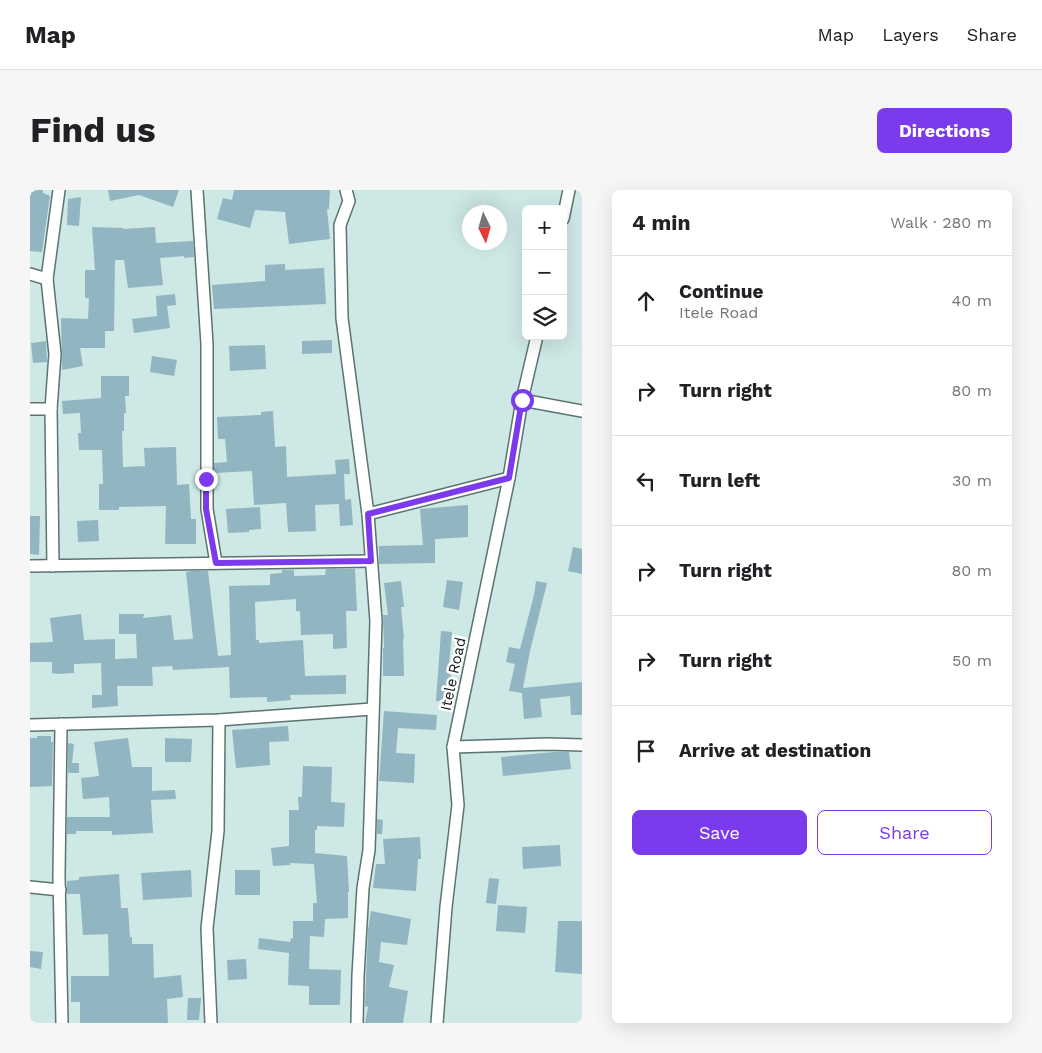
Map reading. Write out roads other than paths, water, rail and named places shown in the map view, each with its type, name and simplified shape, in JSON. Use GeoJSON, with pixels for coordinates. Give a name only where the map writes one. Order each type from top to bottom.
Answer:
{"type":"FeatureCollection","features":[{"type":"Feature","properties":{"kind":"street"},"geometry":{"type":"LineString","coordinates":[[53,566],[51,409],[56,354],[47,279],[59,190]]}},
{"type":"Feature","properties":{"kind":"street"},"geometry":{"type":"LineString","coordinates":[[197,190],[207,344],[206,509],[216,563]]}},
{"type":"Feature","properties":{"kind":"street"},"geometry":{"type":"LineString","coordinates":[[346,190],[349,201],[340,226],[342,318],[368,514],[376,621],[369,850],[363,888],[357,1023]]}},
{"type":"Feature","properties":{"kind":"street"},"geometry":{"type":"LineString","coordinates":[[566,205],[569,190]]}},
{"type":"Feature","properties":{"kind":"street"},"geometry":{"type":"LineString","coordinates":[[30,274],[47,279]]}},
{"type":"Feature","properties":{"kind":"street","name":"Itele Road"},"geometry":{"type":"LineString","coordinates":[[437,1023],[446,907],[458,805],[453,747],[509,478],[522,400],[536,340]]}},
{"type":"Feature","properties":{"kind":"street"},"geometry":{"type":"LineString","coordinates":[[522,400],[582,411]]}},
{"type":"Feature","properties":{"kind":"street"},"geometry":{"type":"LineString","coordinates":[[30,409],[51,409]]}},
{"type":"Feature","properties":{"kind":"street"},"geometry":{"type":"LineString","coordinates":[[368,514],[509,478]]}},
{"type":"Feature","properties":{"kind":"street"},"geometry":{"type":"LineString","coordinates":[[30,566],[371,561]]}},
{"type":"Feature","properties":{"kind":"street"},"geometry":{"type":"LineString","coordinates":[[30,725],[219,720],[372,710]]}},
{"type":"Feature","properties":{"kind":"street"},"geometry":{"type":"LineString","coordinates":[[211,1023],[207,928],[218,831],[219,720]]}},
{"type":"Feature","properties":{"kind":"street"},"geometry":{"type":"LineString","coordinates":[[62,724],[60,890],[62,1023]]}},
{"type":"Feature","properties":{"kind":"street"},"geometry":{"type":"LineString","coordinates":[[453,747],[547,744],[582,745]]}},
{"type":"Feature","properties":{"kind":"street"},"geometry":{"type":"LineString","coordinates":[[30,887],[60,890]]}}]}
